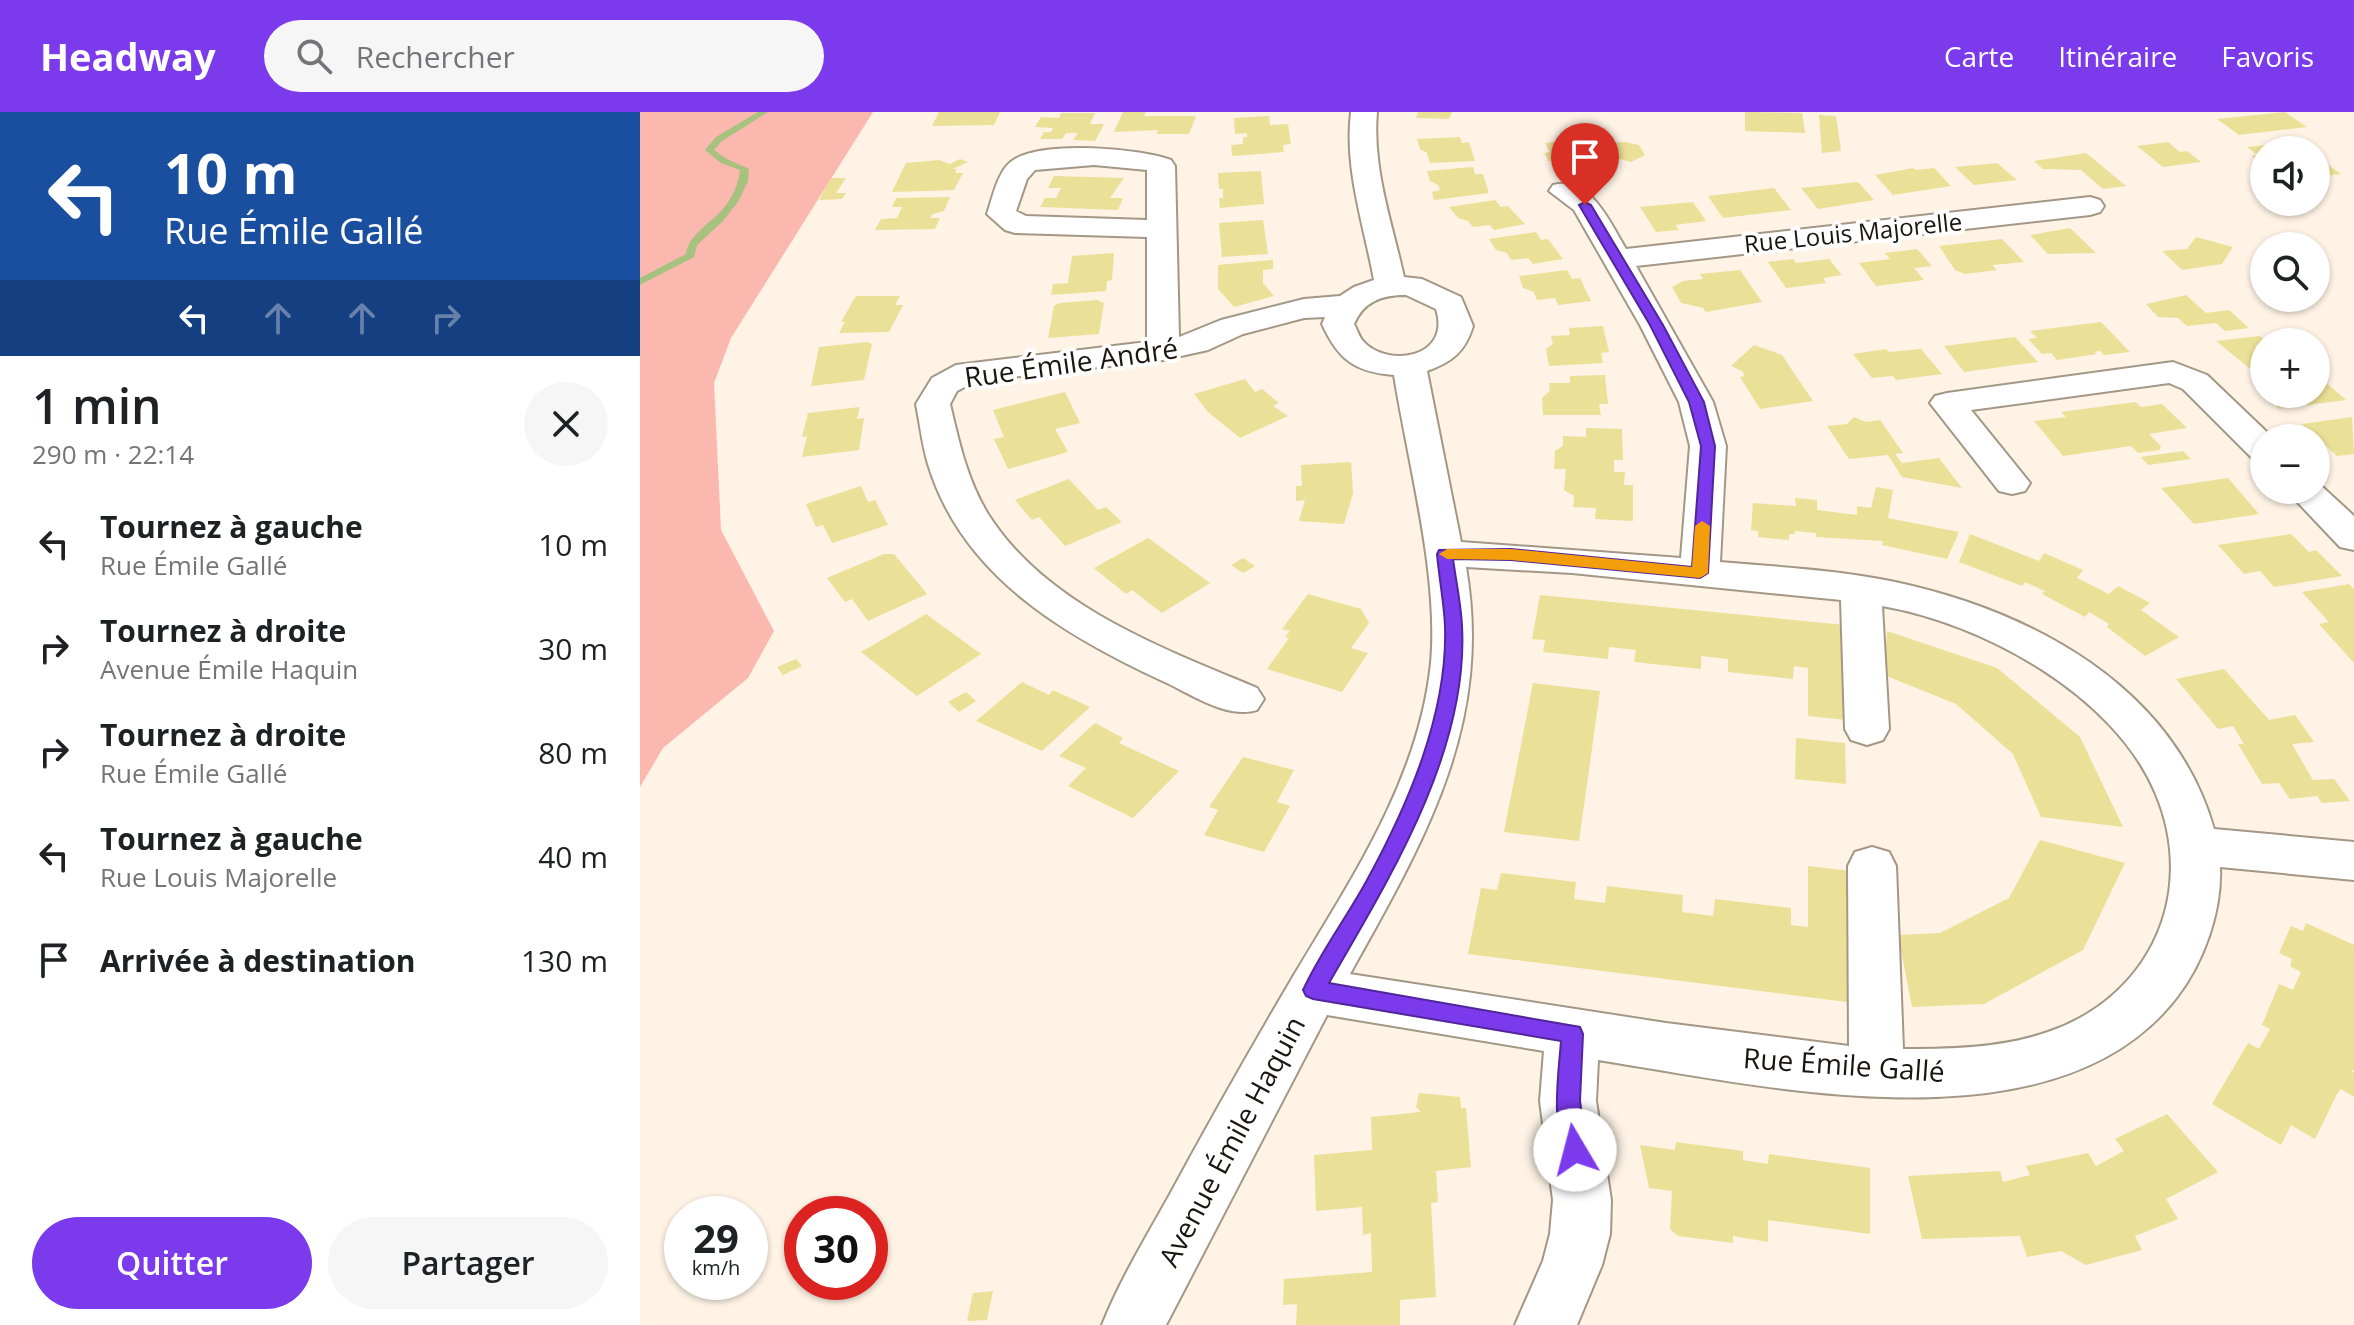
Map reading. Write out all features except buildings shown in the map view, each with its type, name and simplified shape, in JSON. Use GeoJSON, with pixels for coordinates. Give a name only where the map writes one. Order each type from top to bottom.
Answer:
{"type":"FeatureCollection","features":[{"type":"Feature","properties":{"kind":"street"},"geometry":{"type":"LineString","coordinates":[[1364,112],[1361,125],[1363,149],[1391,286]]}},
{"type":"Feature","properties":{"kind":"street"},"geometry":{"type":"LineString","coordinates":[[1162,229],[1015,224],[1001,214],[1018,170],[1025,164],[1049,159],[1141,160],[1161,166],[1162,229],[1180,347]]}},
{"type":"Feature","properties":{"kind":"street"},"geometry":{"type":"LineString","coordinates":[[1563,191],[1585,205],[1683,373],[1704,425],[1708,446],[1700,573]]}},
{"type":"Feature","properties":{"kind":"street","name":"Rue Louis Majorelle"},"geometry":{"type":"LineString","coordinates":[[1617,259],[2090,206]]}},
{"type":"Feature","properties":{"kind":"street"},"geometry":{"type":"LineString","coordinates":[[1391,286],[1411,286],[1450,304],[1458,319],[1458,333],[1447,349],[1431,360],[1409,365],[1378,364],[1359,356],[1346,345],[1344,320],[1358,295],[1391,286]]}},
{"type":"Feature","properties":{"kind":"street","name":"Rue Émile André"},"geometry":{"type":"LineString","coordinates":[[1242,699],[1097,634],[1055,607],[1022,580],[990,543],[954,489],[936,431],[933,404],[937,394],[954,378],[968,372],[1180,347],[1238,345],[1344,320]]}},
{"type":"Feature","properties":{"kind":"street","name":"Avenue Émile Haquin"},"geometry":{"type":"LineString","coordinates":[[1133,1325],[1193,1207],[1374,886],[1422,784],[1440,726],[1450,681],[1453,628],[1445,554],[1409,365]]}},
{"type":"Feature","properties":{"kind":"street"},"geometry":{"type":"LineString","coordinates":[[2012,483],[1947,403],[2173,372],[2195,382],[2250,435]]}},
{"type":"Feature","properties":{"kind":"street"},"geometry":{"type":"LineString","coordinates":[[2319,504],[2354,538]]}},
{"type":"Feature","properties":{"kind":"street","name":"Rue Émile Gallé"},"geometry":{"type":"LineString","coordinates":[[1313,990],[1572,1034],[1798,1065],[1935,1072],[2003,1068],[2052,1056],[2101,1033],[2128,1013],[2169,969],[2188,922],[2197,846],[2182,797],[2166,769],[2125,715],[2098,689],[2054,658],[1984,620],[1952,608],[1861,589],[1511,555],[1445,554]]}},
{"type":"Feature","properties":{"kind":"street"},"geometry":{"type":"LineString","coordinates":[[1861,589],[1867,729]]}},
{"type":"Feature","properties":{"kind":"street"},"geometry":{"type":"LineString","coordinates":[[2197,846],[2354,861]]}},
{"type":"Feature","properties":{"kind":"street"},"geometry":{"type":"LineString","coordinates":[[1872,866],[1877,1071]]}},
{"type":"Feature","properties":{"kind":"street"},"geometry":{"type":"LineString","coordinates":[[1546,1325],[1572,1265],[1580,1234],[1582,1200],[1568,1101],[1572,1034]]}},
{"type":"Feature","properties":{"kind":"shaded area"},"geometry":{"type":"Polygon","coordinates":[[[640,112],[873,112],[731,338],[714,383],[721,530],[774,631],[748,678],[663,748],[640,787],[640,112]]]}},
{"type":"Feature","properties":{"kind":"waterway"},"geometry":{"type":"LineString","coordinates":[[640,282],[691,255],[692,244],[733,202],[745,169],[724,161],[709,150],[719,139],[764,112]]}},
{"type":"Feature","properties":{"kind":"slow traffic"},"geometry":{"type":"LineString","coordinates":[[1447,554],[1511,555],[1700,573],[1702,526]]}},
{"type":"Feature","properties":{"kind":"route"},"geometry":{"type":"LineString","coordinates":[[1575,1150],[1568,1101],[1572,1034],[1313,990],[1400,835],[1422,784],[1440,726],[1450,681],[1453,628],[1445,554],[1511,555],[1700,573],[1708,446],[1704,425],[1683,373],[1585,205]]}}]}
